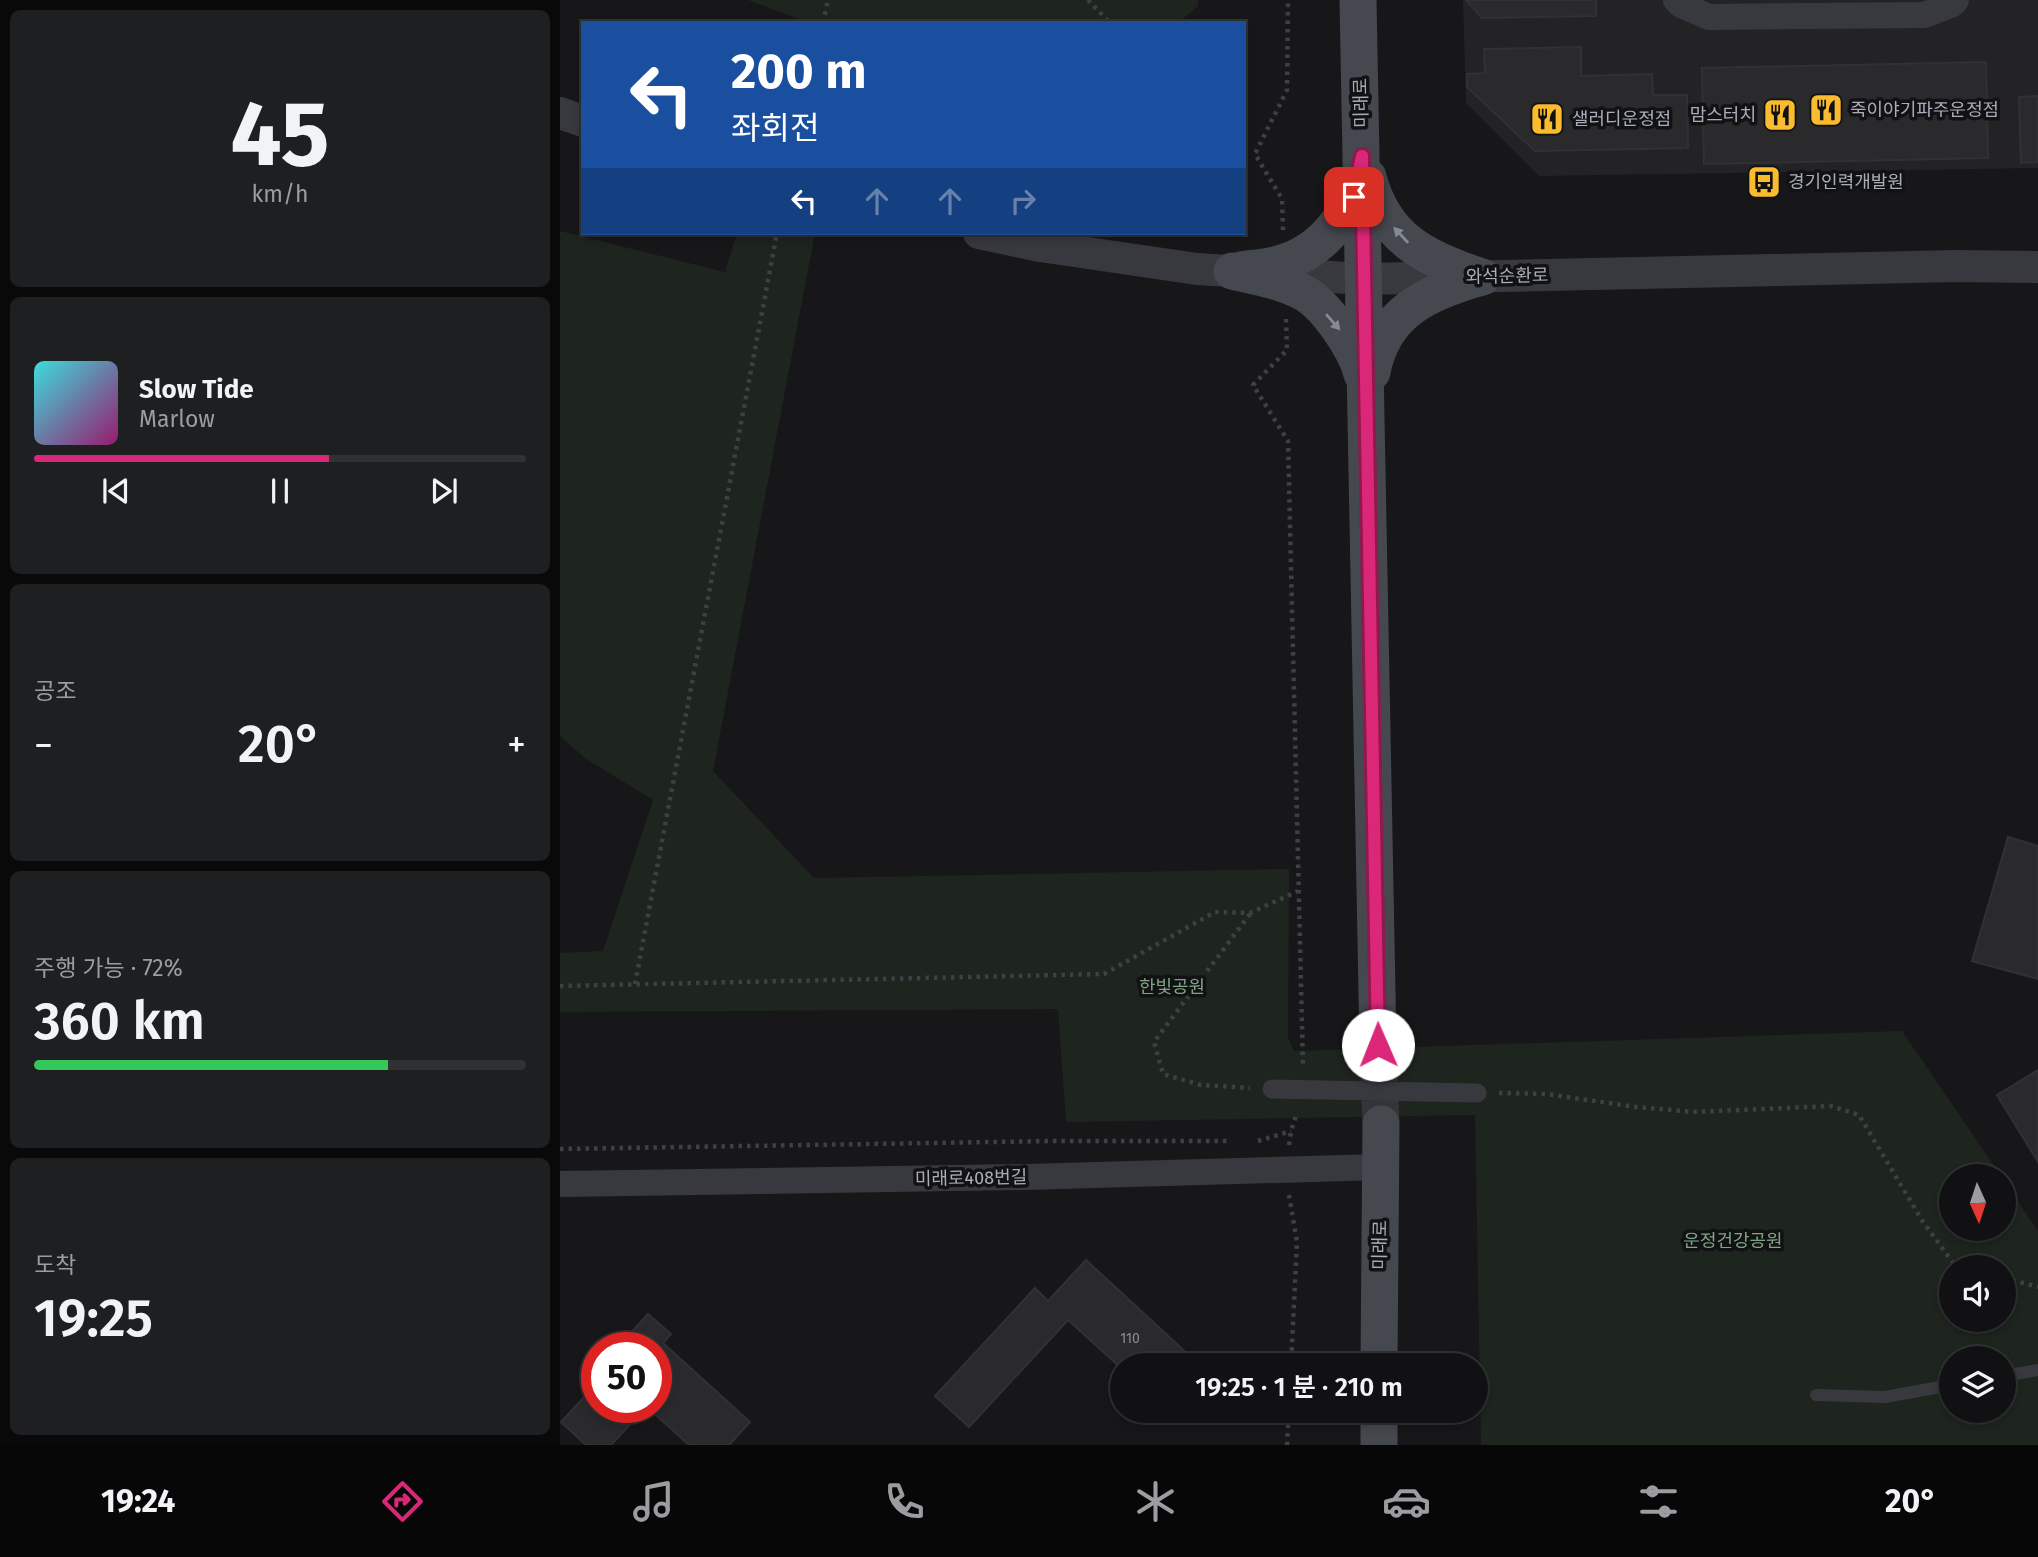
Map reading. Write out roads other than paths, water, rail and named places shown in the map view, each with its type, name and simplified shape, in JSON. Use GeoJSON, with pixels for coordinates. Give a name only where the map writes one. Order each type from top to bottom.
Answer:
{"type":"FeatureCollection","features":[{"type":"Feature","properties":{"kind":"main road","name":"미래로"},"geometry":{"type":"LineString","coordinates":[[1359,0],[1378,1045]]}},
{"type":"Feature","properties":{"kind":"main road"},"geometry":{"type":"LineString","coordinates":[[1284,274],[1335,229],[1354,197],[1362,156]]}},
{"type":"Feature","properties":{"kind":"main road"},"geometry":{"type":"LineString","coordinates":[[1362,156],[1372,192],[1382,211],[1410,245],[1442,264],[1482,276]]}},
{"type":"Feature","properties":{"kind":"main road"},"geometry":{"type":"LineString","coordinates":[[1232,271],[1277,265],[1337,325],[1358,359],[1367,400]]}},
{"type":"Feature","properties":{"kind":"main road"},"geometry":{"type":"LineString","coordinates":[[1367,400],[1375,357],[1390,328],[1411,305],[1442,288],[1482,276]]}},
{"type":"Feature","properties":{"kind":"main road","name":"미래로"},"geometry":{"type":"LineString","coordinates":[[1379,1353],[1381,1124]]}},
{"type":"Feature","properties":{"kind":"main road"},"geometry":{"type":"LineString","coordinates":[[1378,1445],[1379,1423]]}},
{"type":"Feature","properties":{"kind":"street"},"geometry":{"type":"LineString","coordinates":[[1676,0],[1681,5],[1709,17],[1924,15],[1953,4],[1956,0]]}},
{"type":"Feature","properties":{"kind":"street"},"geometry":{"type":"LineString","coordinates":[[560,113],[581,120]]}},
{"type":"Feature","properties":{"kind":"street","name":"와석순환로"},"geometry":{"type":"LineString","coordinates":[[988,235],[1040,246],[1197,269],[1365,279],[1956,266],[2038,267]]}},
{"type":"Feature","properties":{"kind":"street"},"geometry":{"type":"LineString","coordinates":[[1272,1089],[1477,1093]]}},
{"type":"Feature","properties":{"kind":"street","name":"미래로408번길"},"geometry":{"type":"LineString","coordinates":[[560,1184],[1026,1177],[1381,1167]]}},
{"type":"Feature","properties":{"kind":"lane"},"geometry":{"type":"LineString","coordinates":[[2016,1374],[2038,1370]]}},
{"type":"Feature","properties":{"kind":"lane"},"geometry":{"type":"LineString","coordinates":[[1816,1395],[1885,1397],[1939,1387]]}},
{"type":"Feature","properties":{"kind":"tunnel"},"geometry":{"type":"LineString","coordinates":[[1378,1045],[1381,1124]]}},
{"type":"Feature","properties":{"kind":"place","name":"죽이야기파주운정점"},"geometry":{"type":"Point","coordinates":[1826,110]}},
{"type":"Feature","properties":{"kind":"place","name":"맘스터치"},"geometry":{"type":"Point","coordinates":[1780,115]}},
{"type":"Feature","properties":{"kind":"place","name":"샐러디운정점"},"geometry":{"type":"Point","coordinates":[1547,119]}},
{"type":"Feature","properties":{"kind":"place","name":"경기인력개발원"},"geometry":{"type":"Point","coordinates":[1764,182]}},
{"type":"Feature","properties":{"kind":"park label","name":"한빛공원"},"geometry":{"type":"Point","coordinates":[1172,987]}},
{"type":"Feature","properties":{"kind":"park label","name":"운정건강공원"},"geometry":{"type":"Point","coordinates":[1733,1241]}}]}
